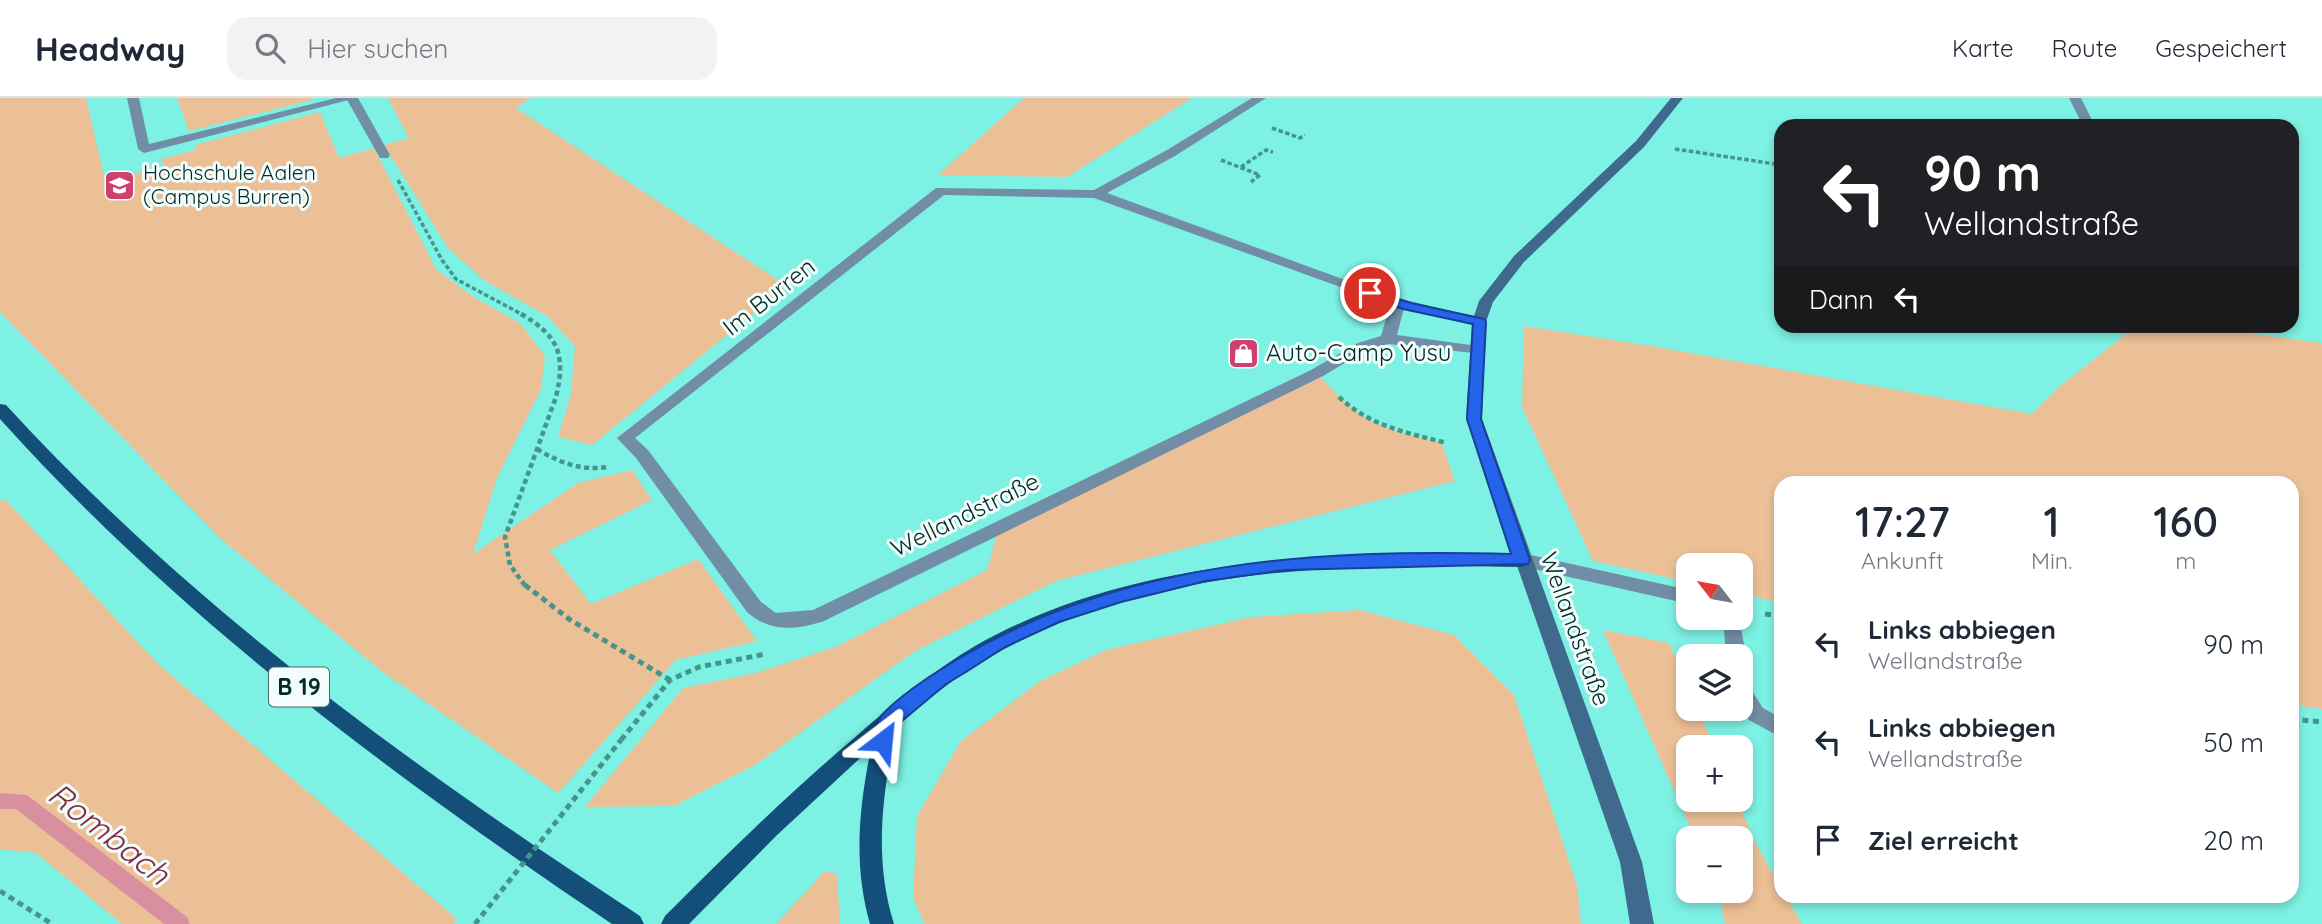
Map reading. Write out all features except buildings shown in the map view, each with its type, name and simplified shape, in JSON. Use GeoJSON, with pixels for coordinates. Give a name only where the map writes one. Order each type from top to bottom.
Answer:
{"type":"FeatureCollection","features":[{"type":"Feature","properties":{"kind":"main road","name":"Wellandstraße"},"geometry":{"type":"LineString","coordinates":[[1642,924],[1631,862],[1533,583],[1522,560],[1484,454],[1474,419],[1479,322],[1486,301],[1519,260],[1640,144],[1677,98]]}},
{"type":"Feature","properties":{"kind":"main road","name":"B 19"},"geometry":{"type":"LineString","coordinates":[[0,409],[93,508],[200,605],[305,692],[478,820],[632,924]]}},
{"type":"Feature","properties":{"kind":"main road"},"geometry":{"type":"LineString","coordinates":[[673,924],[759,835],[940,679],[999,643],[1053,617],[1121,596],[1206,575],[1285,564],[1458,558],[1522,560]]}},
{"type":"Feature","properties":{"kind":"main road"},"geometry":{"type":"LineString","coordinates":[[883,924],[875,897],[869,831],[875,780],[887,722]]}},
{"type":"Feature","properties":{"kind":"street"},"geometry":{"type":"LineString","coordinates":[[132,98],[144,149],[351,98],[384,155]]}},
{"type":"Feature","properties":{"kind":"street"},"geometry":{"type":"LineString","coordinates":[[1096,194],[1171,153],[1260,98]]}},
{"type":"Feature","properties":{"kind":"street"},"geometry":{"type":"LineString","coordinates":[[2075,98],[2086,119]]}},
{"type":"Feature","properties":{"kind":"street","name":"Im Burren"},"geometry":{"type":"LineString","coordinates":[[625,438],[941,191],[1096,194]]}},
{"type":"Feature","properties":{"kind":"street"},"geometry":{"type":"LineString","coordinates":[[1096,194],[1398,303],[1479,322]]}},
{"type":"Feature","properties":{"kind":"street"},"geometry":{"type":"LineString","coordinates":[[1388,339],[1398,303]]}},
{"type":"Feature","properties":{"kind":"street","name":"Wellandstraße"},"geometry":{"type":"LineString","coordinates":[[625,438],[642,454],[754,607],[766,619],[785,622],[817,616],[1317,373],[1363,345],[1388,339],[1478,351]]}},
{"type":"Feature","properties":{"kind":"street"},"geometry":{"type":"LineString","coordinates":[[1522,560],[1676,594]]}},
{"type":"Feature","properties":{"kind":"street"},"geometry":{"type":"LineString","coordinates":[[1753,709],[1774,725]]}},
{"type":"Feature","properties":{"kind":"path"},"geometry":{"type":"LineString","coordinates":[[1289,134],[1300,138],[1305,135]]}},
{"type":"Feature","properties":{"kind":"path"},"geometry":{"type":"LineString","coordinates":[[1640,144],[1774,164]]}},
{"type":"Feature","properties":{"kind":"path"},"geometry":{"type":"LineString","coordinates":[[1251,182],[1260,175],[1240,167],[1266,150],[1273,152]]}},
{"type":"Feature","properties":{"kind":"path"},"geometry":{"type":"LineString","coordinates":[[384,155],[442,260],[456,279],[525,316],[545,331],[559,350],[562,373],[505,537],[510,565],[526,587],[569,619],[670,680]]}},
{"type":"Feature","properties":{"kind":"path"},"geometry":{"type":"LineString","coordinates":[[1317,373],[1347,406],[1368,421],[1396,432],[1484,454]]}},
{"type":"Feature","properties":{"kind":"path"},"geometry":{"type":"LineString","coordinates":[[537,449],[561,464],[596,470],[642,454]]}},
{"type":"Feature","properties":{"kind":"path"},"geometry":{"type":"LineString","coordinates":[[2299,720],[2322,722]]}},
{"type":"Feature","properties":{"kind":"path"},"geometry":{"type":"LineString","coordinates":[[475,924],[621,740]]}},
{"type":"Feature","properties":{"kind":"path"},"geometry":{"type":"LineString","coordinates":[[0,891],[52,924]]}},
{"type":"Feature","properties":{"kind":"shaded area"},"geometry":{"type":"Polygon","coordinates":[[[0,98],[86,98],[105,180],[164,167],[161,159],[196,150],[195,145],[320,112],[339,158],[374,148],[436,269],[472,296],[521,324],[545,356],[541,389],[497,478],[473,554],[578,483],[632,470],[652,500],[550,550],[591,604],[698,559],[757,641],[676,660],[558,793],[384,673],[221,539],[0,312],[0,98]]]}},
{"type":"Feature","properties":{"kind":"shaded area"},"geometry":{"type":"Polygon","coordinates":[[[177,98],[311,98],[312,100],[189,131],[177,98]]]}},
{"type":"Feature","properties":{"kind":"shaded area"},"geometry":{"type":"Polygon","coordinates":[[[388,98],[530,98],[516,108],[787,286],[592,445],[558,437],[571,394],[575,346],[547,316],[485,281],[448,248],[384,145],[409,138],[388,98]]]}},
{"type":"Feature","properties":{"kind":"shaded area"},"geometry":{"type":"Polygon","coordinates":[[[1024,98],[1192,98],[1067,177],[938,175],[1024,98]]]}},
{"type":"Feature","properties":{"kind":"shaded area"},"geometry":{"type":"Polygon","coordinates":[[[1524,326],[2032,414],[2059,387],[2127,333],[2245,333],[2322,343],[2322,709],[2299,706],[2299,476],[1774,476],[1774,601],[1754,597],[1754,553],[1676,553],[1676,579],[1593,561],[1522,407],[1524,326]]]}},
{"type":"Feature","properties":{"kind":"shaded area"},"geometry":{"type":"Polygon","coordinates":[[[1317,373],[1346,402],[1372,421],[1441,442],[1455,481],[1056,581],[915,651],[755,765],[674,806],[585,807],[683,688],[756,673],[838,646],[987,570],[998,529],[1317,373]]]}},
{"type":"Feature","properties":{"kind":"shaded area"},"geometry":{"type":"Polygon","coordinates":[[[5,499],[158,664],[457,919],[453,924],[122,924],[36,853],[0,849],[0,501],[5,499]]]}},
{"type":"Feature","properties":{"kind":"shaded area"},"geometry":{"type":"Polygon","coordinates":[[[1360,610],[1454,635],[1514,695],[1577,885],[1581,924],[925,924],[913,898],[917,816],[961,741],[1040,681],[1106,650],[1251,617],[1360,610]]]}},
{"type":"Feature","properties":{"kind":"shaded area"},"geometry":{"type":"Polygon","coordinates":[[[1603,630],[1669,643],[1676,658],[1676,721],[1703,721],[1709,735],[1676,735],[1676,795],[1603,630]]]}},
{"type":"Feature","properties":{"kind":"shaded area"},"geometry":{"type":"Polygon","coordinates":[[[1684,812],[1742,812],[1748,826],[1690,826],[1684,812]]]}},
{"type":"Feature","properties":{"kind":"shaded area"},"geometry":{"type":"Polygon","coordinates":[[[1753,838],[1774,876],[1774,903],[1790,903],[1802,924],[1725,924],[1721,903],[1753,903],[1753,838]]]}},
{"type":"Feature","properties":{"kind":"shaded area"},"geometry":{"type":"Polygon","coordinates":[[[825,871],[837,874],[840,924],[776,924],[825,871]]]}},
{"type":"Feature","properties":{"kind":"waterway","name":"Rombach"},"geometry":{"type":"LineString","coordinates":[[0,801],[20,801],[180,924]]}},
{"type":"Feature","properties":{"kind":"place","name":"Hochschule Aalen (Campus Burren)"},"geometry":{"type":"Point","coordinates":[120,185]}},
{"type":"Feature","properties":{"kind":"place","name":"Auto-Camp Yusu"},"geometry":{"type":"Point","coordinates":[1243,353]}},
{"type":"Feature","properties":{"kind":"route"},"geometry":{"type":"LineString","coordinates":[[883,741],[887,722],[940,679],[999,643],[1053,617],[1121,596],[1206,575],[1285,564],[1458,558],[1522,560],[1474,419],[1479,322],[1407,306],[1370,293]]}}]}
